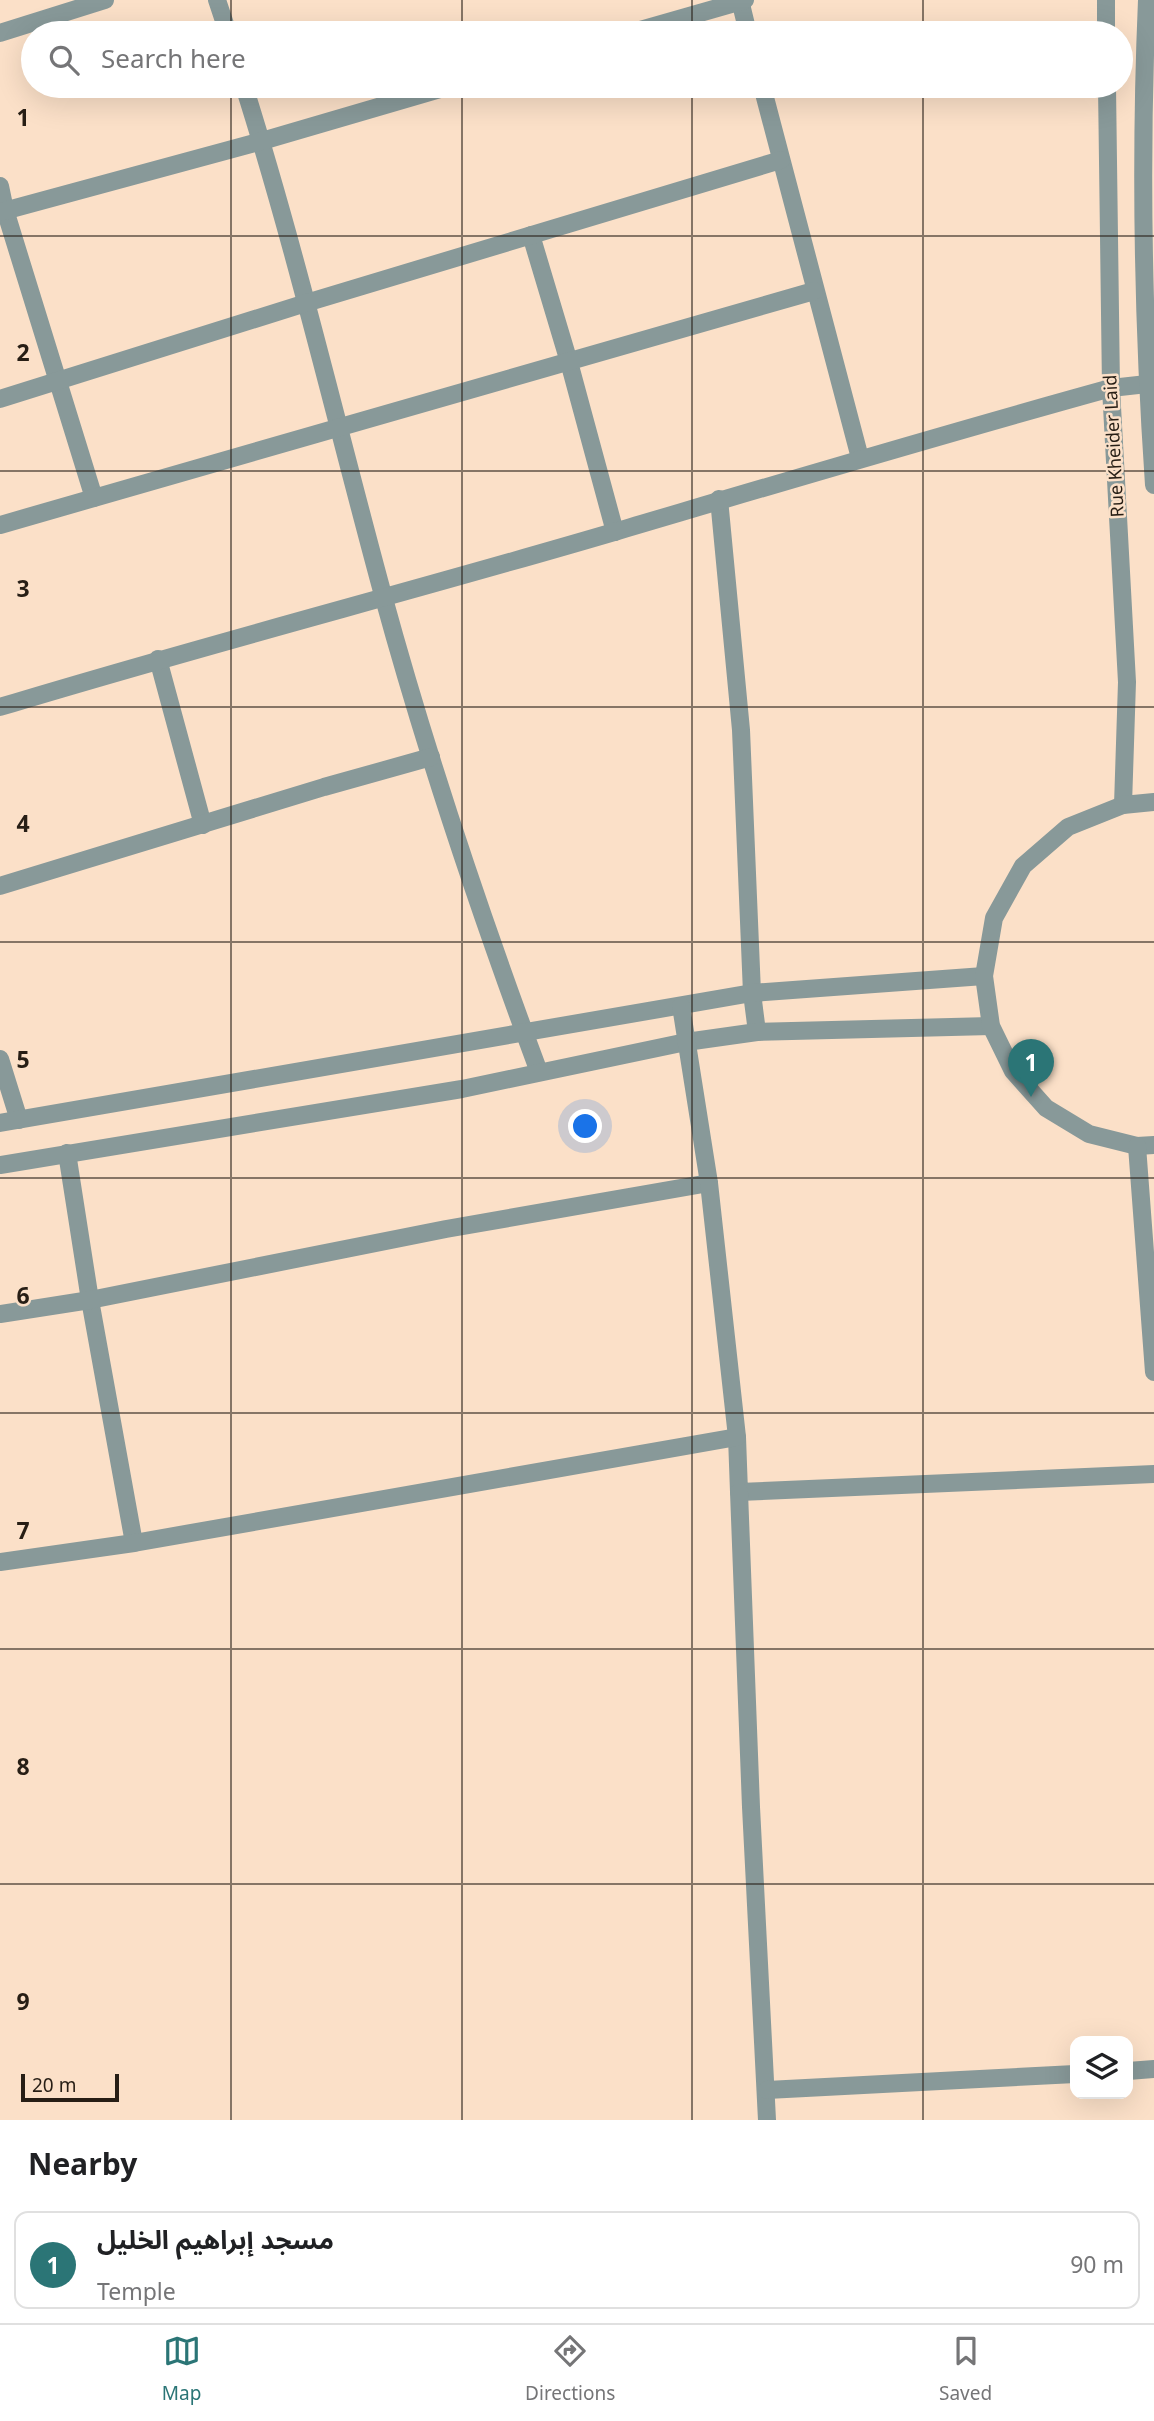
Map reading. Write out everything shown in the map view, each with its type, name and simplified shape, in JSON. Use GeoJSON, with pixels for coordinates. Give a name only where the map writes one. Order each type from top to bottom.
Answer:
{"type":"FeatureCollection","features":[{"type":"Feature","properties":{"kind":"street"},"geometry":{"type":"LineString","coordinates":[[38,21],[105,0]]}},
{"type":"Feature","properties":{"kind":"street"},"geometry":{"type":"LineString","coordinates":[[217,0],[224,21]]}},
{"type":"Feature","properties":{"kind":"street"},"geometry":{"type":"LineString","coordinates":[[670,21],[741,0],[745,21]]}},
{"type":"Feature","properties":{"kind":"street"},"geometry":{"type":"LineString","coordinates":[[1106,0],[1106,21]]}},
{"type":"Feature","properties":{"kind":"street","name":"Rue Kheider Laid"},"geometry":{"type":"LineString","coordinates":[[1147,0],[1147,384],[1154,485]]}},
{"type":"Feature","properties":{"kind":"street"},"geometry":{"type":"LineString","coordinates":[[0,33],[21,26]]}},
{"type":"Feature","properties":{"kind":"street"},"geometry":{"type":"LineString","coordinates":[[248,98],[262,141],[384,596],[431,757],[539,1072]]}},
{"type":"Feature","properties":{"kind":"street"},"geometry":{"type":"LineString","coordinates":[[3,211],[409,98]]}},
{"type":"Feature","properties":{"kind":"street"},"geometry":{"type":"LineString","coordinates":[[765,98],[860,458]]}},
{"type":"Feature","properties":{"kind":"street","name":"Rue Kheider Laid"},"geometry":{"type":"LineString","coordinates":[[1107,98],[1111,388],[1127,682],[1123,805]]}},
{"type":"Feature","properties":{"kind":"street"},"geometry":{"type":"LineString","coordinates":[[0,399],[306,303],[781,160]]}},
{"type":"Feature","properties":{"kind":"street"},"geometry":{"type":"LineString","coordinates":[[0,186],[3,211],[94,498]]}},
{"type":"Feature","properties":{"kind":"street"},"geometry":{"type":"LineString","coordinates":[[531,235],[615,532]]}},
{"type":"Feature","properties":{"kind":"street"},"geometry":{"type":"LineString","coordinates":[[0,525],[814,291]]}},
{"type":"Feature","properties":{"kind":"street"},"geometry":{"type":"LineString","coordinates":[[0,706],[158,659],[615,532],[860,458],[1111,388],[1147,384]]}},
{"type":"Feature","properties":{"kind":"street"},"geometry":{"type":"LineString","coordinates":[[719,499],[741,730],[752,993],[757,1032]]}},
{"type":"Feature","properties":{"kind":"street"},"geometry":{"type":"LineString","coordinates":[[158,659],[202,825]]}},
{"type":"Feature","properties":{"kind":"street"},"geometry":{"type":"LineString","coordinates":[[0,886],[431,757]]}},
{"type":"Feature","properties":{"kind":"street"},"geometry":{"type":"LineString","coordinates":[[1154,802],[1123,805],[1068,827],[1023,866],[994,918],[984,976],[991,1026],[1013,1071],[1046,1108],[1089,1134],[1146,1146],[1154,1372]]}},
{"type":"Feature","properties":{"kind":"street"},"geometry":{"type":"LineString","coordinates":[[0,1123],[752,993],[984,976]]}},
{"type":"Feature","properties":{"kind":"street"},"geometry":{"type":"LineString","coordinates":[[681,1006],[709,1183],[737,1437],[751,1807],[767,2120]]}},
{"type":"Feature","properties":{"kind":"street"},"geometry":{"type":"LineString","coordinates":[[0,1165],[462,1089],[686,1042],[757,1032],[991,1026]]}},
{"type":"Feature","properties":{"kind":"street"},"geometry":{"type":"LineString","coordinates":[[0,1059],[19,1120]]}},
{"type":"Feature","properties":{"kind":"street"},"geometry":{"type":"LineString","coordinates":[[67,1153],[90,1300],[134,1543]]}},
{"type":"Feature","properties":{"kind":"street"},"geometry":{"type":"LineString","coordinates":[[0,1314],[90,1300],[446,1229],[709,1183]]}},
{"type":"Feature","properties":{"kind":"street"},"geometry":{"type":"LineString","coordinates":[[0,1562],[134,1543],[737,1437]]}},
{"type":"Feature","properties":{"kind":"street"},"geometry":{"type":"LineString","coordinates":[[739,1492],[1154,1474]]}},
{"type":"Feature","properties":{"kind":"street"},"geometry":{"type":"LineString","coordinates":[[1133,2071],[1154,2069]]}},
{"type":"Feature","properties":{"kind":"street"},"geometry":{"type":"LineString","coordinates":[[767,2090],[1070,2074]]}},
{"type":"Feature","properties":{"kind":"place","name":"مسجد إبراهيم الخليل"},"geometry":{"type":"Point","coordinates":[1031,1097]}}]}
